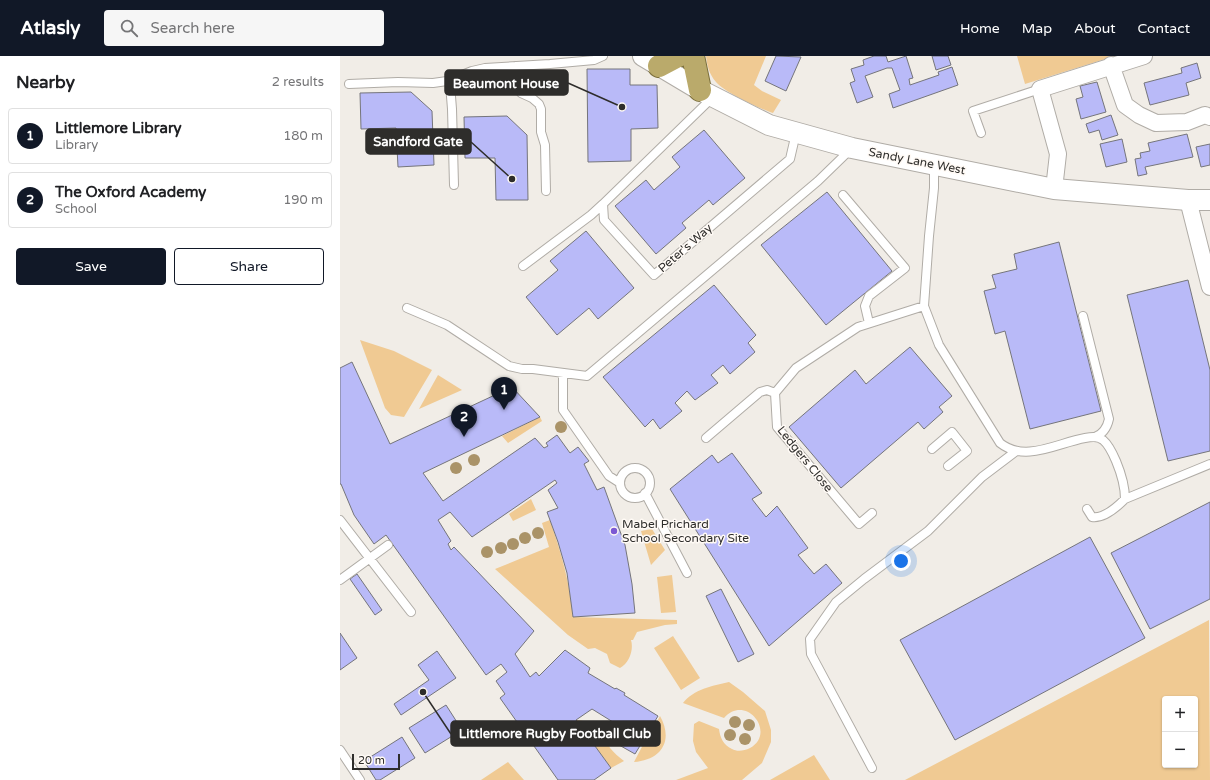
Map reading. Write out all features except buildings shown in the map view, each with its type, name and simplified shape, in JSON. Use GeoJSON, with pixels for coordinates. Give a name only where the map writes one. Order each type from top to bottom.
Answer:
{"type":"FeatureCollection","features":[{"type":"Feature","properties":{"kind":"highway"},"geometry":{"type":"LineString","coordinates":[[693,56],[706,94]]}},
{"type":"Feature","properties":{"kind":"street"},"geometry":{"type":"LineString","coordinates":[[1054,189],[1058,154],[1040,89],[1144,56]]}},
{"type":"Feature","properties":{"kind":"street","name":"Sandy Lane West"},"geometry":{"type":"LineString","coordinates":[[660,59],[706,94],[769,125],[852,148],[1054,189],[1188,200],[1210,200]]}},
{"type":"Feature","properties":{"kind":"street"},"geometry":{"type":"LineString","coordinates":[[1111,66],[1125,105],[1139,115],[1156,123],[1187,122],[1205,115],[1210,117]]}},
{"type":"Feature","properties":{"kind":"street"},"geometry":{"type":"LineString","coordinates":[[1188,200],[1209,283]]}},
{"type":"Feature","properties":{"kind":"lane"},"geometry":{"type":"LineString","coordinates":[[349,84],[398,82],[433,83],[452,79],[472,70],[594,60],[603,56]]}},
{"type":"Feature","properties":{"kind":"lane"},"geometry":{"type":"LineString","coordinates":[[516,66],[521,93],[532,98],[539,104],[541,109],[541,132],[546,146],[546,191]]}},
{"type":"Feature","properties":{"kind":"lane"},"geometry":{"type":"LineString","coordinates":[[452,79],[450,84],[454,185]]}},
{"type":"Feature","properties":{"kind":"lane"},"geometry":{"type":"LineString","coordinates":[[981,133],[973,111],[1040,89]]}},
{"type":"Feature","properties":{"kind":"lane"},"geometry":{"type":"LineString","coordinates":[[523,266],[591,215],[603,204],[706,94]]}},
{"type":"Feature","properties":{"kind":"lane","name":"Peter's Way"},"geometry":{"type":"LineString","coordinates":[[603,204],[604,220],[654,275],[790,159],[796,133]]}},
{"type":"Feature","properties":{"kind":"lane"},"geometry":{"type":"LineString","coordinates":[[407,308],[447,326],[509,366],[522,369],[587,376],[818,181],[852,148]]}},
{"type":"Feature","properties":{"kind":"lane"},"geometry":{"type":"LineString","coordinates":[[934,164],[934,188],[924,306],[939,345],[1000,443],[1006,448],[1015,452],[1034,452],[1074,440],[1095,437],[1101,434],[1108,425],[1109,419],[1083,316]]}},
{"type":"Feature","properties":{"kind":"lane"},"geometry":{"type":"LineString","coordinates":[[843,194],[904,268],[869,296],[865,306],[869,323]]}},
{"type":"Feature","properties":{"kind":"lane"},"geometry":{"type":"LineString","coordinates":[[706,438],[760,392],[767,390],[774,393],[796,368],[858,327],[924,306]]}},
{"type":"Feature","properties":{"kind":"lane"},"geometry":{"type":"LineString","coordinates":[[563,374],[563,410],[609,476],[620,483]]}},
{"type":"Feature","properties":{"kind":"lane","name":"Ledgers Close"},"geometry":{"type":"LineString","coordinates":[[774,393],[777,427],[859,524],[872,513]]}},
{"type":"Feature","properties":{"kind":"lane"},"geometry":{"type":"LineString","coordinates":[[932,449],[952,432],[968,451],[948,466]]}},
{"type":"Feature","properties":{"kind":"lane"},"geometry":{"type":"LineString","coordinates":[[1095,437],[1102,440],[1113,454],[1123,480],[1125,499]]}},
{"type":"Feature","properties":{"kind":"lane"},"geometry":{"type":"LineString","coordinates":[[872,768],[811,654],[810,639],[836,602],[928,531],[982,477],[1015,452]]}},
{"type":"Feature","properties":{"kind":"lane"},"geometry":{"type":"LineString","coordinates":[[1087,509],[1092,517],[1097,518],[1118,506],[1125,499],[1210,464]]}},
{"type":"Feature","properties":{"kind":"lane"},"geometry":{"type":"LineString","coordinates":[[638,469],[642,471],[649,479],[648,489],[645,493],[638,498],[629,497],[622,491],[620,483],[621,478],[628,470],[638,469]]}},
{"type":"Feature","properties":{"kind":"lane"},"geometry":{"type":"LineString","coordinates":[[645,493],[687,573]]}},
{"type":"Feature","properties":{"kind":"lane"},"geometry":{"type":"LineString","coordinates":[[340,520],[411,612]]}},
{"type":"Feature","properties":{"kind":"lane"},"geometry":{"type":"LineString","coordinates":[[340,580],[388,545]]}},
{"type":"Feature","properties":{"kind":"lane"},"geometry":{"type":"LineString","coordinates":[[340,750],[360,780]]}},
{"type":"Feature","properties":{"kind":"shaded area"},"geometry":{"type":"Polygon","coordinates":[[[706,56],[766,56],[754,85],[762,91],[781,100],[773,113],[743,100],[720,86],[710,73],[706,56]]]}},
{"type":"Feature","properties":{"kind":"shaded area"},"geometry":{"type":"Polygon","coordinates":[[[1017,56],[1115,56],[1025,84],[1017,56]]]}},
{"type":"Feature","properties":{"kind":"shaded area"},"geometry":{"type":"Polygon","coordinates":[[[360,340],[394,351],[432,370],[404,417],[391,415],[385,408],[360,340]]]}},
{"type":"Feature","properties":{"kind":"shaded area"},"geometry":{"type":"Polygon","coordinates":[[[438,375],[462,390],[419,409],[438,375]]]}},
{"type":"Feature","properties":{"kind":"shaded area"},"geometry":{"type":"Polygon","coordinates":[[[540,417],[542,421],[508,443],[502,436],[540,417]]]}},
{"type":"Feature","properties":{"kind":"shaded area"},"geometry":{"type":"Polygon","coordinates":[[[531,499],[536,510],[513,521],[509,514],[531,499]]]}},
{"type":"Feature","properties":{"kind":"shaded area"},"geometry":{"type":"Polygon","coordinates":[[[550,520],[558,544],[570,592],[573,617],[677,620],[677,624],[665,625],[637,632],[633,640],[631,640],[632,648],[630,656],[626,663],[620,668],[610,663],[607,654],[595,648],[588,649],[568,635],[495,569],[549,547],[542,523],[550,520]]]}},
{"type":"Feature","properties":{"kind":"shaded area"},"geometry":{"type":"Polygon","coordinates":[[[652,529],[665,550],[651,565],[641,531],[652,529]]]}},
{"type":"Feature","properties":{"kind":"shaded area"},"geometry":{"type":"Polygon","coordinates":[[[672,575],[676,612],[661,613],[657,577],[672,575]]]}},
{"type":"Feature","properties":{"kind":"shaded area"},"geometry":{"type":"Polygon","coordinates":[[[1209,620],[1210,780],[905,780],[1209,620]]]}},
{"type":"Feature","properties":{"kind":"shaded area"},"geometry":{"type":"Polygon","coordinates":[[[673,636],[700,678],[681,690],[654,648],[673,636]]]}},
{"type":"Feature","properties":{"kind":"shaded area"},"geometry":{"type":"Polygon","coordinates":[[[729,682],[765,711],[771,730],[771,742],[762,763],[742,780],[676,780],[708,768],[696,752],[693,741],[694,724],[699,721],[719,729],[724,743],[736,751],[748,749],[758,741],[760,733],[759,725],[755,718],[749,713],[741,710],[733,711],[724,718],[683,703],[692,694],[698,691],[729,682]]]}},
{"type":"Feature","properties":{"kind":"shaded area"},"geometry":{"type":"Polygon","coordinates":[[[660,716],[666,733],[662,748],[658,753],[651,757],[634,762],[644,743],[649,741],[654,736],[653,729],[660,716]]]}},
{"type":"Feature","properties":{"kind":"shaded area"},"geometry":{"type":"Polygon","coordinates":[[[576,720],[590,723],[600,728],[604,733],[610,748],[624,761],[611,768],[576,720]]]}},
{"type":"Feature","properties":{"kind":"shaded area"},"geometry":{"type":"Polygon","coordinates":[[[814,755],[830,780],[770,780],[814,755]]]}},
{"type":"Feature","properties":{"kind":"shaded area"},"geometry":{"type":"Polygon","coordinates":[[[508,762],[524,780],[481,780],[508,762]]]}},
{"type":"Feature","properties":{"kind":"place","name":"Beaumont House"},"geometry":{"type":"Point","coordinates":[622,107]}},
{"type":"Feature","properties":{"kind":"place","name":"Sandford Gate"},"geometry":{"type":"Point","coordinates":[512,179]}},
{"type":"Feature","properties":{"kind":"place","name":"Littlemore Library"},"geometry":{"type":"Point","coordinates":[504,410]}},
{"type":"Feature","properties":{"kind":"place","name":"The Oxford Academy"},"geometry":{"type":"Point","coordinates":[464,437]}},
{"type":"Feature","properties":{"kind":"place","name":"Mabel Prichard School Secondary Site"},"geometry":{"type":"Point","coordinates":[614,531]}},
{"type":"Feature","properties":{"kind":"place","name":"Littlemore Rugby Football Club"},"geometry":{"type":"Point","coordinates":[423,692]}}]}
